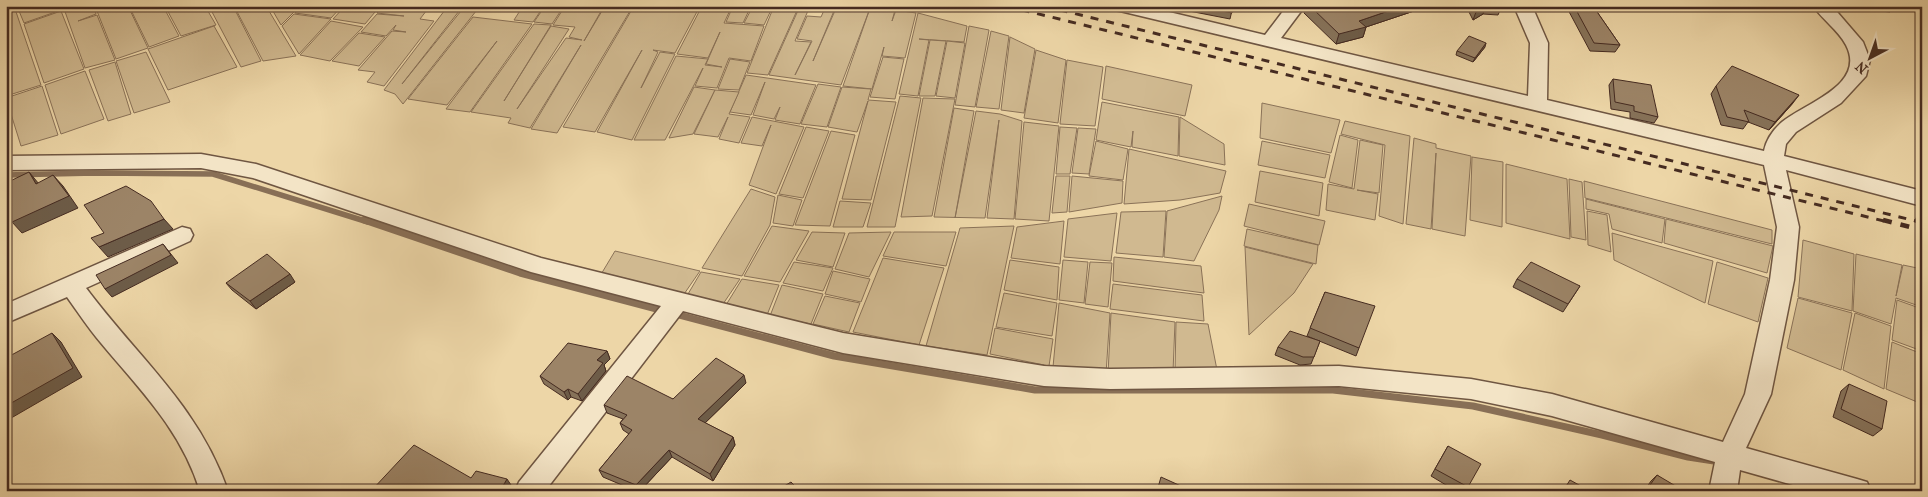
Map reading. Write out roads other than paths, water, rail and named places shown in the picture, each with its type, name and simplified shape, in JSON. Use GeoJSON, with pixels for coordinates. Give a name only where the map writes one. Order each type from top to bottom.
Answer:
{"type":"FeatureCollection","features":[{"type":"Feature","properties":{"kind":"street"},"geometry":{"type":"LineString","coordinates":[[1120,6],[1774,160],[1922,199]]}},
{"type":"Feature","properties":{"kind":"street"},"geometry":{"type":"LineString","coordinates":[[1270,41],[1296,6]]}},
{"type":"Feature","properties":{"kind":"street"},"geometry":{"type":"LineString","coordinates":[[1523,6],[1539,44],[1537,105]]}},
{"type":"Feature","properties":{"kind":"street"},"geometry":{"type":"LineString","coordinates":[[1724,489],[1729,457],[1758,394],[1782,280],[1788,227],[1774,160],[1776,143],[1789,127],[1834,99],[1856,76],[1861,60],[1854,42],[1822,6]]}},
{"type":"Feature","properties":{"kind":"street"},"geometry":{"type":"LineString","coordinates":[[6,163],[201,161],[228,165],[256,172],[672,309],[843,343],[1044,376],[1110,379],[1339,376],[1471,389],[1552,406],[1729,457],[1858,491]]}},
{"type":"Feature","properties":{"kind":"street"},"geometry":{"type":"LineString","coordinates":[[6,314],[182,235]]}},
{"type":"Feature","properties":{"kind":"street"},"geometry":{"type":"LineString","coordinates":[[71,285],[109,335],[162,396],[190,435],[209,474],[214,491]]}},
{"type":"Feature","properties":{"kind":"street"},"geometry":{"type":"LineString","coordinates":[[529,491],[672,309]]}},
{"type":"Feature","properties":{"kind":"waterway"},"geometry":{"type":"LineString","coordinates":[[6,175],[95,173],[213,174],[368,222]]}},
{"type":"Feature","properties":{"kind":"waterway"},"geometry":{"type":"LineString","coordinates":[[364,220],[520,273],[834,356],[1035,390],[1333,390],[1473,406],[1602,435],[1688,457],[1714,461]]}},
{"type":"Feature","properties":{"kind":"railway"},"geometry":{"type":"LineString","coordinates":[[1006,6],[1888,222]]}},
{"type":"Feature","properties":{"kind":"railway"},"geometry":{"type":"LineString","coordinates":[[1044,6],[1920,222]]}},
{"type":"Feature","properties":{"kind":"railway"},"geometry":{"type":"LineString","coordinates":[[1883,220],[1922,230]]}},
{"type":"Feature","properties":{"kind":"railway"},"geometry":{"type":"LineString","coordinates":[[1915,220],[1922,222]]}}]}
